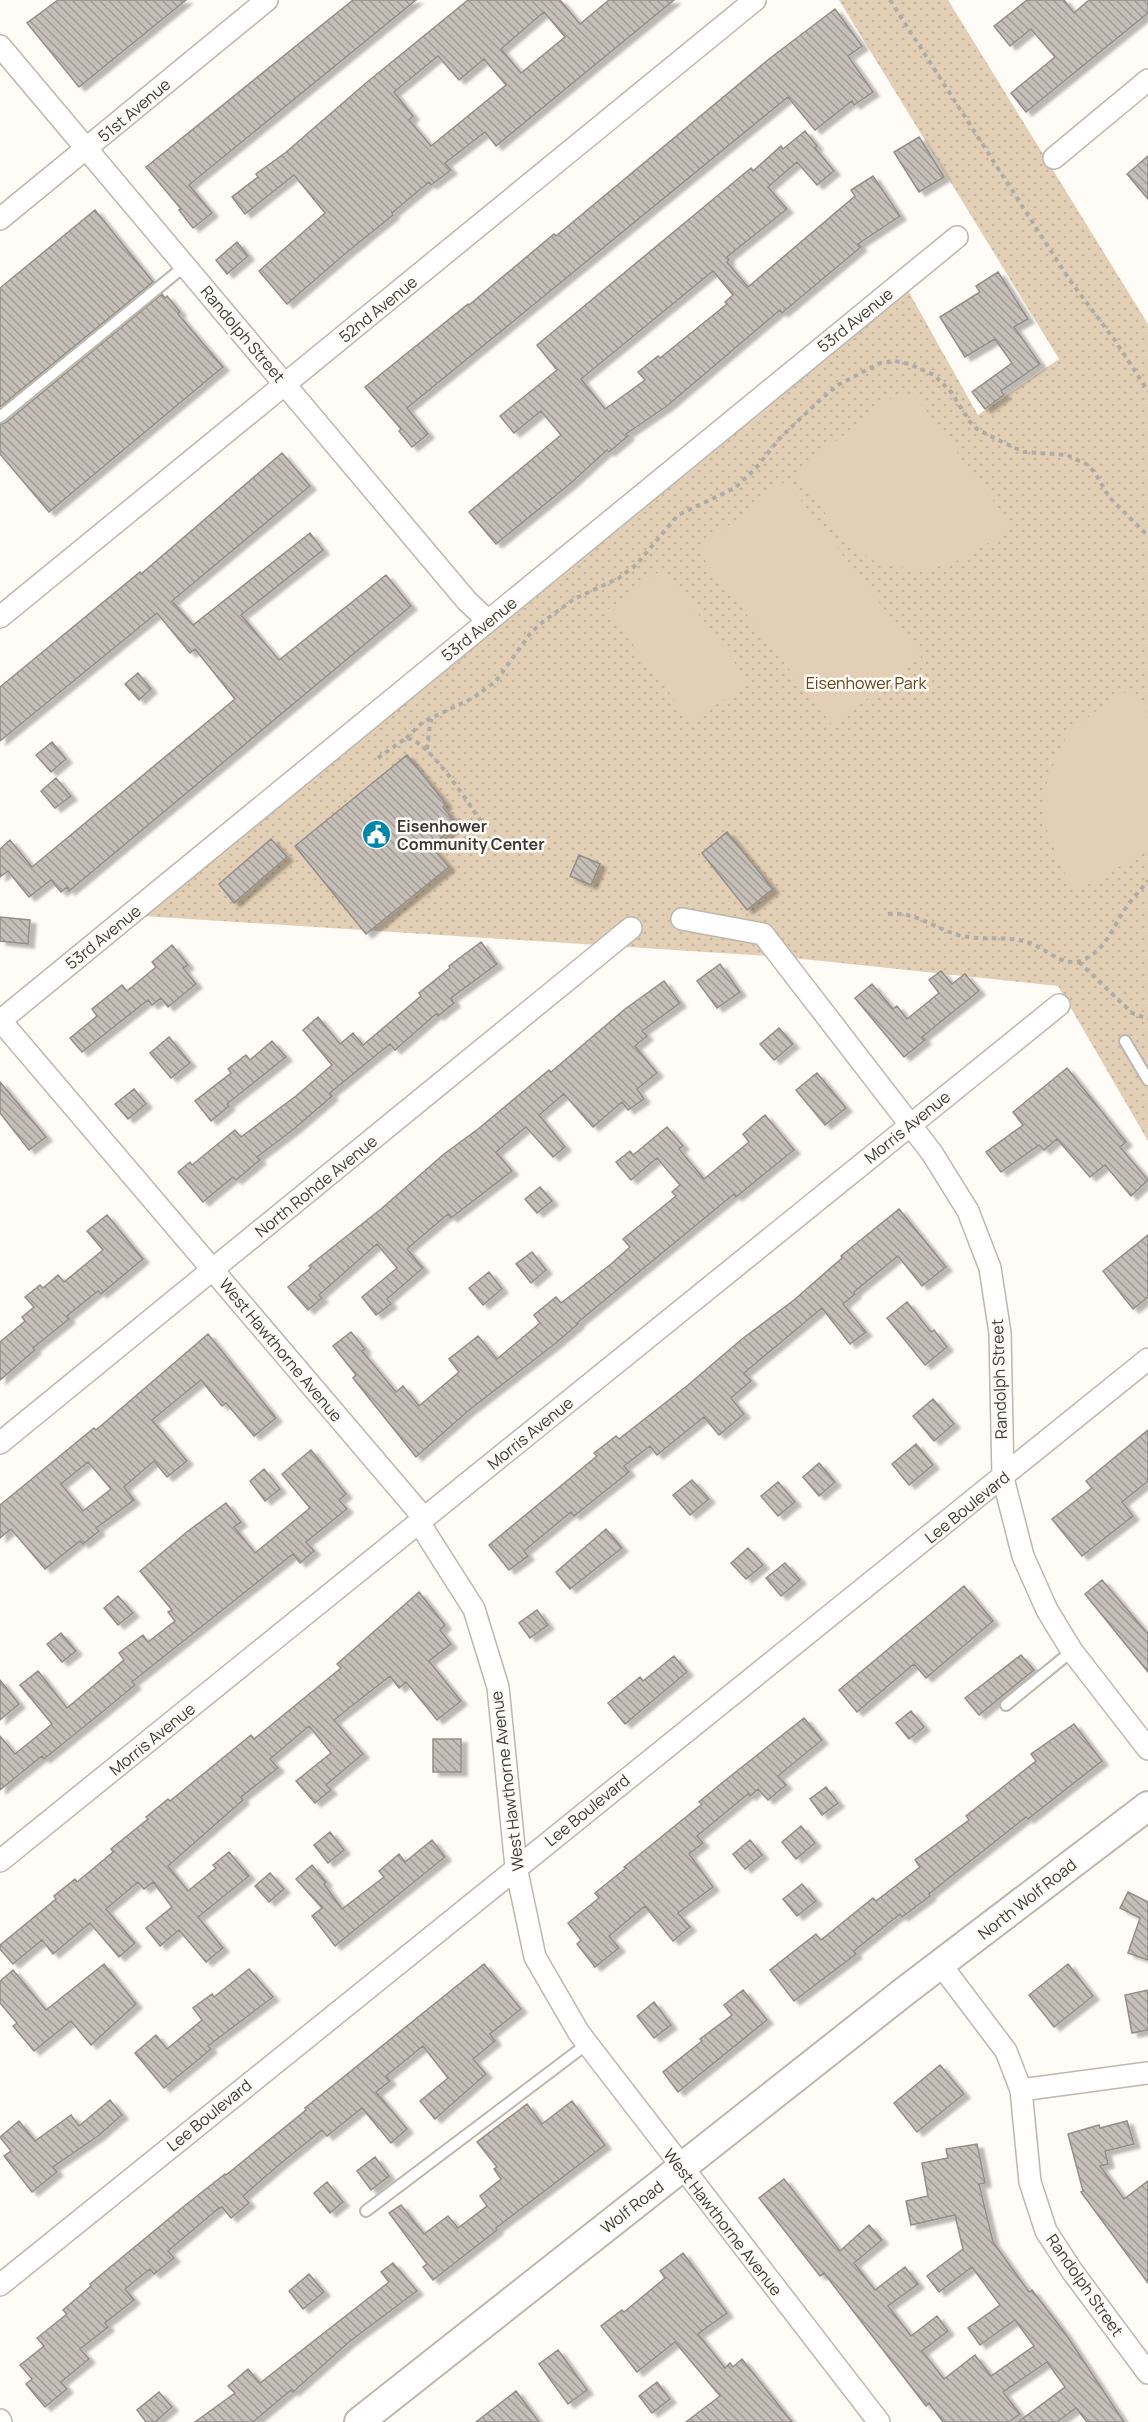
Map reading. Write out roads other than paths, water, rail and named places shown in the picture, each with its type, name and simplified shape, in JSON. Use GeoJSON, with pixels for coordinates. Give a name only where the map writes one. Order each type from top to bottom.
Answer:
{"type":"FeatureCollection","features":[{"type":"Feature","properties":{"kind":"main road","name":"North Wolf Road"},"geometry":{"type":"LineString","coordinates":[[905,1991],[1148,1806]]}},
{"type":"Feature","properties":{"kind":"main road","name":"Wolf Road"},"geometry":{"type":"LineString","coordinates":[[359,2422],[905,1991]]}},
{"type":"Feature","properties":{"kind":"street","name":"51st Avenue"},"geometry":{"type":"LineString","coordinates":[[0,219],[267,0]]}},
{"type":"Feature","properties":{"kind":"street","name":"52nd Avenue"},"geometry":{"type":"LineString","coordinates":[[0,617],[755,0]]}},
{"type":"Feature","properties":{"kind":"street","name":"Randolph Street"},"geometry":{"type":"LineString","coordinates":[[0,46],[466,601],[488,621]]}},
{"type":"Feature","properties":{"kind":"street"},"geometry":{"type":"LineString","coordinates":[[1054,158],[1148,80]]}},
{"type":"Feature","properties":{"kind":"street","name":"53rd Avenue"},"geometry":{"type":"LineString","coordinates":[[0,1020],[957,237]]}},
{"type":"Feature","properties":{"kind":"street","name":"Randolph Street"},"geometry":{"type":"LineString","coordinates":[[682,919],[763,934],[932,1154],[968,1211],[990,1268],[1000,1333],[1003,1478],[1023,1556],[1047,1610],[1072,1651],[1148,1749]]}},
{"type":"Feature","properties":{"kind":"street","name":"North Rohde Avenue"},"geometry":{"type":"LineString","coordinates":[[0,1443],[631,928]]}},
{"type":"Feature","properties":{"kind":"street","name":"Morris Avenue"},"geometry":{"type":"LineString","coordinates":[[0,1861],[1059,1005]]}},
{"type":"Feature","properties":{"kind":"street","name":"West Hawthorne Avenue"},"geometry":{"type":"LineString","coordinates":[[0,1020],[424,1518],[420,1524],[474,1609],[498,1687],[516,1867],[535,1957],[587,2044],[879,2422]]}},
{"type":"Feature","properties":{"kind":"street","name":"Lee Boulevard"},"geometry":{"type":"LineString","coordinates":[[0,2285],[1148,1359]]}},
{"type":"Feature","properties":{"kind":"street","name":"Randolph Street"},"geometry":{"type":"LineString","coordinates":[[941,1965],[1006,2051],[1021,2090],[1030,2182],[1046,2231],[1072,2271],[1148,2373]]}},
{"type":"Feature","properties":{"kind":"street"},"geometry":{"type":"LineString","coordinates":[[1021,2090],[1148,2073]]}},
{"type":"Feature","properties":{"kind":"lane"},"geometry":{"type":"LineString","coordinates":[[0,417],[186,265]]}},
{"type":"Feature","properties":{"kind":"lane"},"geometry":{"type":"LineString","coordinates":[[1125,1041],[1148,1080]]}},
{"type":"Feature","properties":{"kind":"lane"},"geometry":{"type":"LineString","coordinates":[[1006,1705],[1072,1651]]}},
{"type":"Feature","properties":{"kind":"lane"},"geometry":{"type":"LineString","coordinates":[[366,2211],[587,2044]]}},
{"type":"Feature","properties":{"kind":"place","name":"Eisenhower Community Center"},"geometry":{"type":"Point","coordinates":[376,835]}},
{"type":"Feature","properties":{"kind":"park label","name":"Eisenhower Park"},"geometry":{"type":"Point","coordinates":[866,683]}}]}
